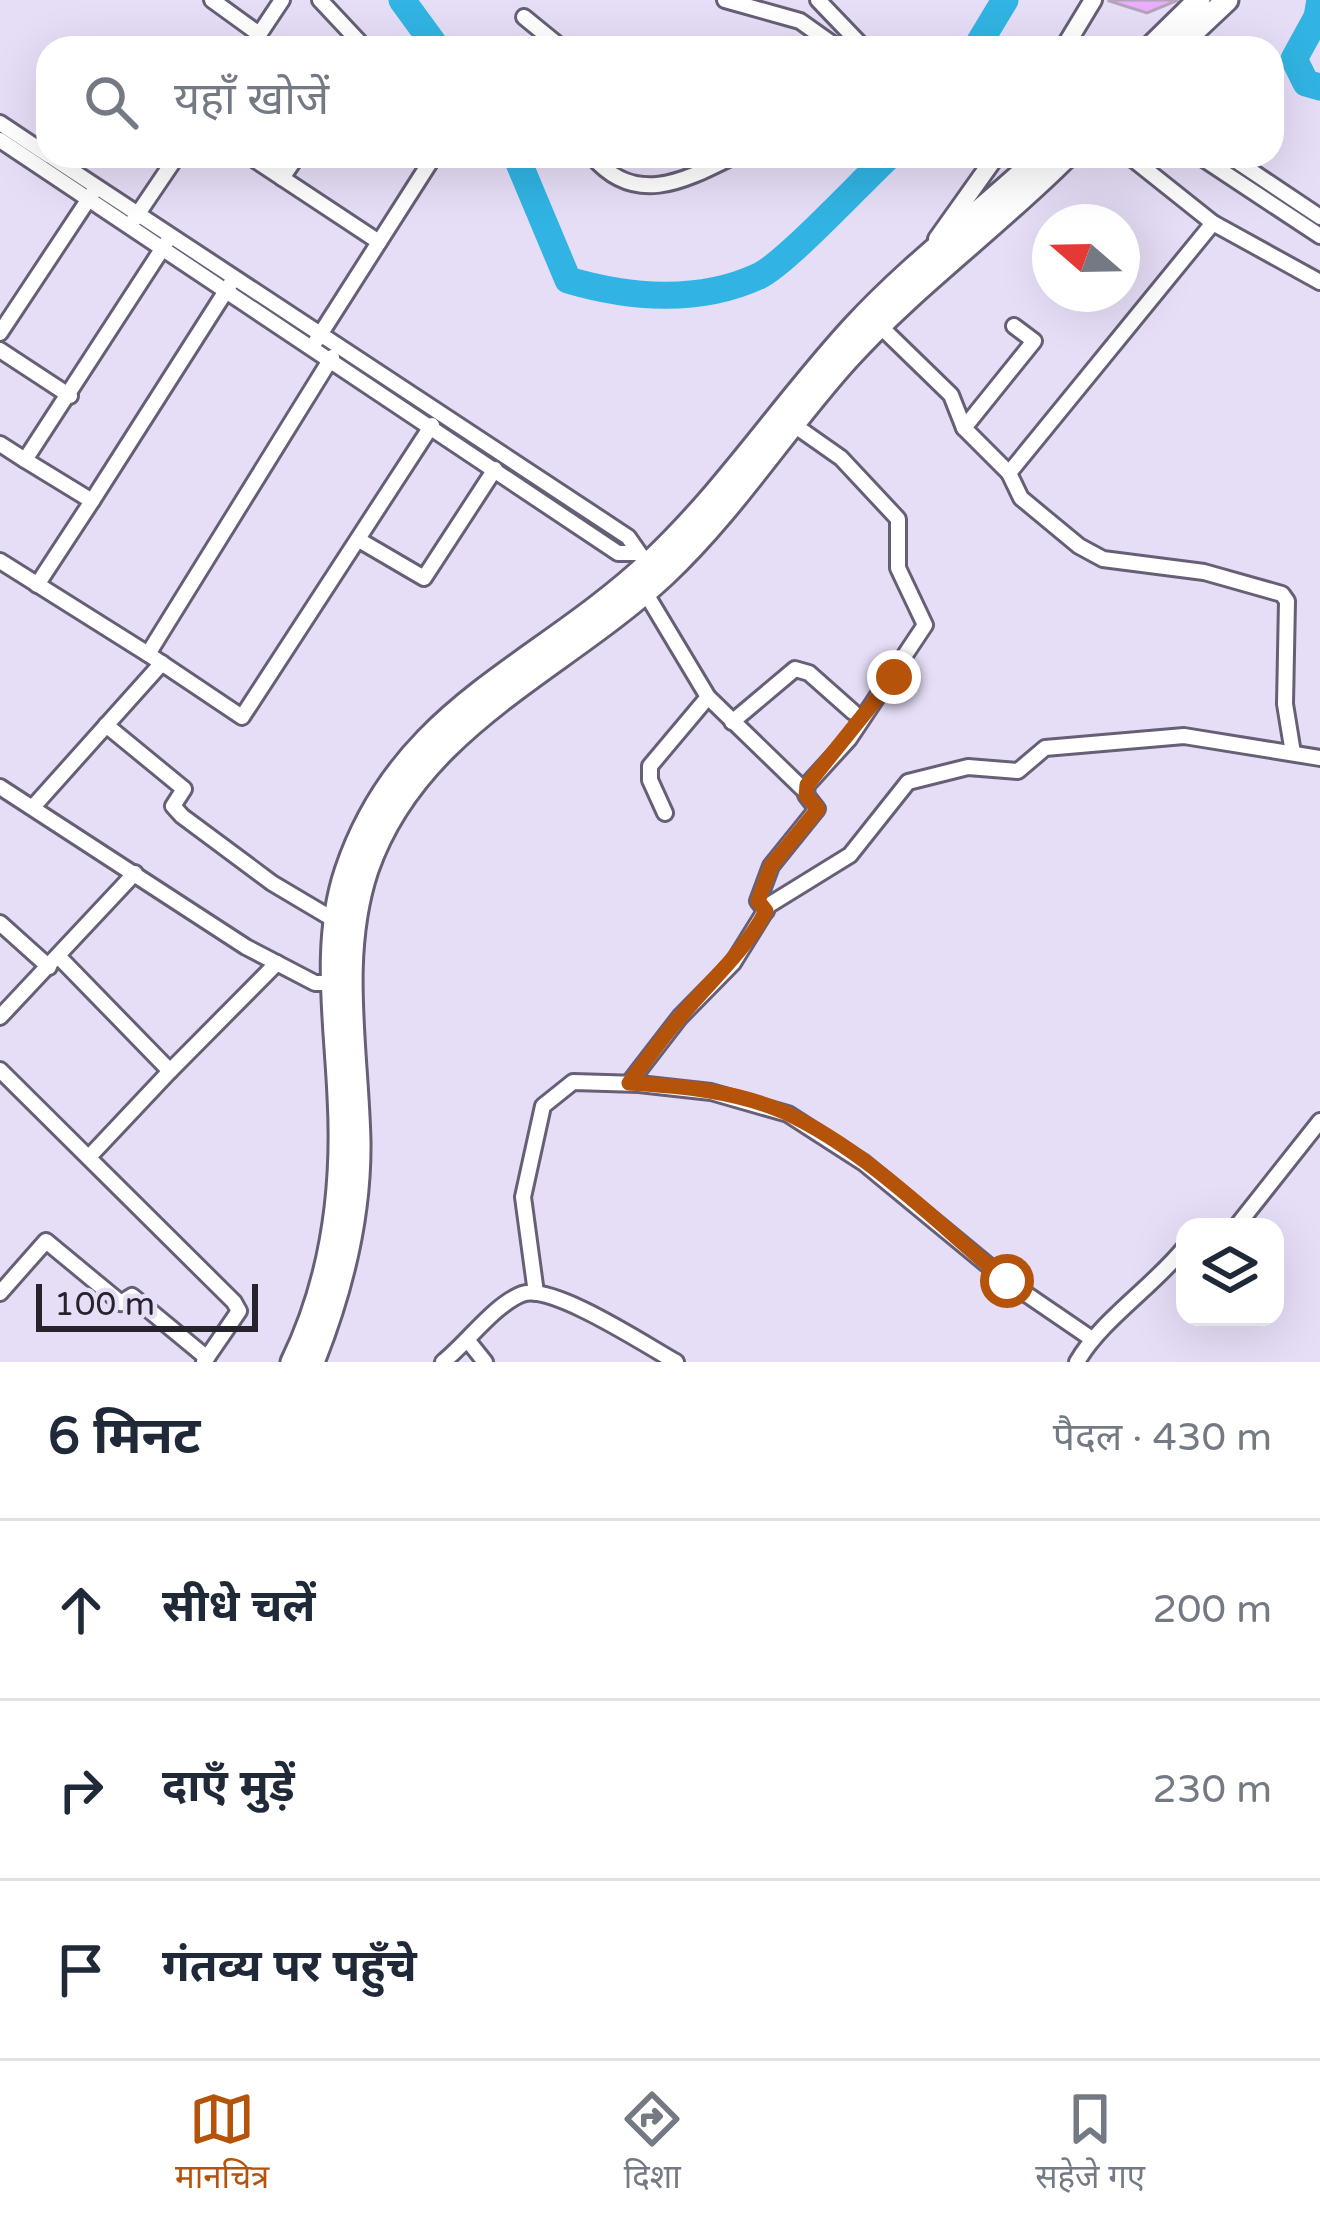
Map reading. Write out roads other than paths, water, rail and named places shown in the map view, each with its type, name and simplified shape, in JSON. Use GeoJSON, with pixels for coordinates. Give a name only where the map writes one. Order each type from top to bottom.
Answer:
{"type":"FeatureCollection","features":[{"type":"Feature","properties":{"kind":"highway"},"geometry":{"type":"LineString","coordinates":[[1162,36],[1199,0]]}},
{"type":"Feature","properties":{"kind":"highway"},"geometry":{"type":"LineString","coordinates":[[1189,36],[1227,0]]}},
{"type":"Feature","properties":{"kind":"highway"},"geometry":{"type":"LineString","coordinates":[[302,1360],[325,1271],[339,1186],[342,983],[336,921],[356,842],[416,745],[743,492],[920,277],[1029,168]]}},
{"type":"Feature","properties":{"kind":"highway"},"geometry":{"type":"LineString","coordinates":[[342,983],[368,867],[416,779],[460,730],[645,592],[650,563],[704,509],[850,330],[1052,168]]}},
{"type":"Feature","properties":{"kind":"street"},"geometry":{"type":"LineString","coordinates":[[212,0],[260,34],[283,0]]}},
{"type":"Feature","properties":{"kind":"street"},"geometry":{"type":"LineString","coordinates":[[320,0],[354,36]]}},
{"type":"Feature","properties":{"kind":"street"},"geometry":{"type":"LineString","coordinates":[[725,0],[800,21],[821,36]]}},
{"type":"Feature","properties":{"kind":"street"},"geometry":{"type":"LineString","coordinates":[[818,0],[852,36]]}},
{"type":"Feature","properties":{"kind":"street"},"geometry":{"type":"LineString","coordinates":[[1072,36],[1094,0]]}},
{"type":"Feature","properties":{"kind":"street"},"geometry":{"type":"LineString","coordinates":[[524,17],[547,36]]}},
{"type":"Feature","properties":{"kind":"street"},"geometry":{"type":"LineString","coordinates":[[0,123],[5,142],[36,160]]}},
{"type":"Feature","properties":{"kind":"street"},"geometry":{"type":"LineString","coordinates":[[5,142],[36,151]]}},
{"type":"Feature","properties":{"kind":"street"},"geometry":{"type":"LineString","coordinates":[[50,168],[628,537],[650,563]]}},
{"type":"Feature","properties":{"kind":"street"},"geometry":{"type":"LineString","coordinates":[[64,168],[93,193]]}},
{"type":"Feature","properties":{"kind":"street"},"geometry":{"type":"LineString","coordinates":[[134,220],[169,168]]}},
{"type":"Feature","properties":{"kind":"street"},"geometry":{"type":"LineString","coordinates":[[267,168],[379,242]]}},
{"type":"Feature","properties":{"kind":"street"},"geometry":{"type":"LineString","coordinates":[[282,178],[289,168]]}},
{"type":"Feature","properties":{"kind":"street"},"geometry":{"type":"LineString","coordinates":[[316,340],[426,168]]}},
{"type":"Feature","properties":{"kind":"street"},"geometry":{"type":"LineString","coordinates":[[608,168],[631,186],[655,189],[705,168]]}},
{"type":"Feature","properties":{"kind":"street"},"geometry":{"type":"LineString","coordinates":[[920,277],[981,168]]}},
{"type":"Feature","properties":{"kind":"street"},"geometry":{"type":"LineString","coordinates":[[1145,168],[1214,223],[1320,282]]}},
{"type":"Feature","properties":{"kind":"street"},"geometry":{"type":"LineString","coordinates":[[1217,168],[1320,236]]}},
{"type":"Feature","properties":{"kind":"street"},"geometry":{"type":"LineString","coordinates":[[1247,168],[1320,217]]}},
{"type":"Feature","properties":{"kind":"street"},"geometry":{"type":"LineString","coordinates":[[0,333],[93,193]]}},
{"type":"Feature","properties":{"kind":"street"},"geometry":{"type":"LineString","coordinates":[[1009,473],[1214,223]]}},
{"type":"Feature","properties":{"kind":"street"},"geometry":{"type":"LineString","coordinates":[[25,460],[167,242]]}},
{"type":"Feature","properties":{"kind":"street"},"geometry":{"type":"LineString","coordinates":[[38,584],[230,284]]}},
{"type":"Feature","properties":{"kind":"street"},"geometry":{"type":"LineString","coordinates":[[880,326],[951,395],[964,428],[1009,473],[1022,498],[1078,546],[1103,559],[1204,572],[1282,594],[1287,601],[1285,704],[1293,753]]}},
{"type":"Feature","properties":{"kind":"street"},"geometry":{"type":"LineString","coordinates":[[964,428],[1034,341],[1015,326]]}},
{"type":"Feature","properties":{"kind":"street"},"geometry":{"type":"LineString","coordinates":[[316,340],[332,357],[618,553],[650,563]]}},
{"type":"Feature","properties":{"kind":"street"},"geometry":{"type":"LineString","coordinates":[[0,350],[70,396]]}},
{"type":"Feature","properties":{"kind":"street"},"geometry":{"type":"LineString","coordinates":[[148,654],[332,357]]}},
{"type":"Feature","properties":{"kind":"street"},"geometry":{"type":"LineString","coordinates":[[0,561],[242,717],[432,425]]}},
{"type":"Feature","properties":{"kind":"street"},"geometry":{"type":"LineString","coordinates":[[794,425],[841,458],[898,519],[898,568],[925,625],[894,677],[805,790]]}},
{"type":"Feature","properties":{"kind":"street"},"geometry":{"type":"LineString","coordinates":[[0,444],[92,501]]}},
{"type":"Feature","properties":{"kind":"street"},"geometry":{"type":"LineString","coordinates":[[359,540],[424,578],[495,469]]}},
{"type":"Feature","properties":{"kind":"street"},"geometry":{"type":"LineString","coordinates":[[645,592],[708,697],[805,790],[818,809],[771,866],[758,901],[766,911]]}},
{"type":"Feature","properties":{"kind":"street"},"geometry":{"type":"LineString","coordinates":[[32,807],[162,664]]}},
{"type":"Feature","properties":{"kind":"street"},"geometry":{"type":"LineString","coordinates":[[732,722],[795,669],[809,674],[854,712]]}},
{"type":"Feature","properties":{"kind":"street"},"geometry":{"type":"LineString","coordinates":[[665,813],[650,780],[650,766],[708,697]]}},
{"type":"Feature","properties":{"kind":"street"},"geometry":{"type":"LineString","coordinates":[[106,725],[184,789],[173,806],[182,816],[272,883],[336,921]]}},
{"type":"Feature","properties":{"kind":"street"},"geometry":{"type":"LineString","coordinates":[[629,1083],[680,1017],[733,963],[766,911],[850,855],[896,793],[918,778],[968,767],[1018,771],[1045,748],[1184,736],[1320,758]]}},
{"type":"Feature","properties":{"kind":"street"},"geometry":{"type":"LineString","coordinates":[[0,787],[277,963],[315,983],[342,983]]}},
{"type":"Feature","properties":{"kind":"street"},"geometry":{"type":"LineString","coordinates":[[0,1017],[135,873]]}},
{"type":"Feature","properties":{"kind":"street"},"geometry":{"type":"LineString","coordinates":[[0,923],[54,962],[170,1071]]}},
{"type":"Feature","properties":{"kind":"street"},"geometry":{"type":"LineString","coordinates":[[88,1157],[277,963]]}},
{"type":"Feature","properties":{"kind":"street"},"geometry":{"type":"LineString","coordinates":[[0,1070],[177,1240],[239,1311],[206,1360],[132,1297],[122,1303],[46,1241],[0,1293]]}},
{"type":"Feature","properties":{"kind":"street"},"geometry":{"type":"LineString","coordinates":[[536,1293],[524,1197],[528,1155],[543,1106],[573,1082],[629,1083],[711,1092],[788,1114],[864,1163],[1007,1281],[1093,1339]]}},
{"type":"Feature","properties":{"kind":"street"},"geometry":{"type":"LineString","coordinates":[[1243,1218],[1320,1121]]}},
{"type":"Feature","properties":{"kind":"street"},"geometry":{"type":"LineString","coordinates":[[1077,1362],[1093,1339],[1133,1305],[1176,1257]]}},
{"type":"Feature","properties":{"kind":"street"},"geometry":{"type":"LineString","coordinates":[[443,1362],[514,1300],[536,1293],[571,1305],[676,1362]]}},
{"type":"Feature","properties":{"kind":"street"},"geometry":{"type":"LineString","coordinates":[[469,1342],[485,1362]]}},
{"type":"Feature","properties":{"kind":"waterway"},"geometry":{"type":"LineString","coordinates":[[402,0],[428,36]]}},
{"type":"Feature","properties":{"kind":"waterway"},"geometry":{"type":"LineString","coordinates":[[983,36],[1005,0]]}},
{"type":"Feature","properties":{"kind":"waterway"},"geometry":{"type":"LineString","coordinates":[[1320,0],[1317,17],[1294,59],[1306,83],[1320,87]]}},
{"type":"Feature","properties":{"kind":"waterway"},"geometry":{"type":"LineString","coordinates":[[521,168],[568,280],[615,291],[664,295],[712,291],[759,276],[805,239],[877,168]]}}]}
